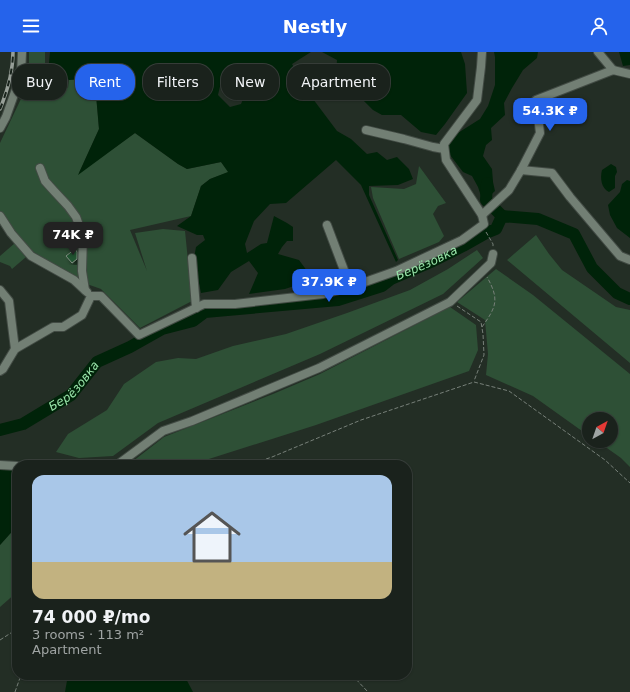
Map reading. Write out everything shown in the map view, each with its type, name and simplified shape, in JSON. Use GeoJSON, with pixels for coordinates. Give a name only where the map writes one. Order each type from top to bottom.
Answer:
{"type":"FeatureCollection","features":[{"type":"Feature","properties":{"kind":"street"},"geometry":{"type":"LineString","coordinates":[[0,128],[6,117],[21,75],[22,52]]}},
{"type":"Feature","properties":{"kind":"street"},"geometry":{"type":"LineString","coordinates":[[0,216],[11,233],[31,256],[74,280],[88,293],[101,296],[138,334],[204,304],[242,303],[324,294],[348,288],[396,271],[462,240],[484,224],[482,215],[446,160],[444,148],[444,144],[477,100],[482,52]]}},
{"type":"Feature","properties":{"kind":"street"},"geometry":{"type":"LineString","coordinates":[[598,52],[613,70]]}},
{"type":"Feature","properties":{"kind":"street"},"geometry":{"type":"LineString","coordinates":[[482,215],[509,190],[540,133],[536,100],[613,70],[630,74]]}},
{"type":"Feature","properties":{"kind":"street"},"geometry":{"type":"LineString","coordinates":[[366,130],[433,147],[444,148]]}},
{"type":"Feature","properties":{"kind":"street"},"geometry":{"type":"LineString","coordinates":[[0,371],[3,369],[15,349],[53,327],[63,327],[82,315],[88,293],[82,272],[83,236],[76,217],[45,180],[40,168]]}},
{"type":"Feature","properties":{"kind":"street"},"geometry":{"type":"LineString","coordinates":[[521,170],[552,174],[620,256],[630,260]]}},
{"type":"Feature","properties":{"kind":"street"},"geometry":{"type":"LineString","coordinates":[[327,225],[344,270],[348,288]]}},
{"type":"Feature","properties":{"kind":"street"},"geometry":{"type":"LineString","coordinates":[[124,460],[163,431],[192,421],[319,368],[450,302],[491,264],[493,254]]}},
{"type":"Feature","properties":{"kind":"street"},"geometry":{"type":"LineString","coordinates":[[192,258],[196,308]]}},
{"type":"Feature","properties":{"kind":"street"},"geometry":{"type":"LineString","coordinates":[[0,290],[9,301],[15,349]]}},
{"type":"Feature","properties":{"kind":"street"},"geometry":{"type":"LineString","coordinates":[[0,465],[12,466]]}},
{"type":"Feature","properties":{"kind":"path"},"geometry":{"type":"LineString","coordinates":[[485,229],[493,244],[493,254]]}},
{"type":"Feature","properties":{"kind":"path"},"geometry":{"type":"LineString","coordinates":[[482,327],[490,316],[496,302],[494,288],[484,270]]}},
{"type":"Feature","properties":{"kind":"path"},"geometry":{"type":"LineString","coordinates":[[450,302],[481,322],[484,355],[474,382]]}},
{"type":"Feature","properties":{"kind":"path"},"geometry":{"type":"LineString","coordinates":[[263,460],[361,420],[474,382],[509,391],[605,460],[630,483]]}},
{"type":"Feature","properties":{"kind":"path"},"geometry":{"type":"LineString","coordinates":[[0,640],[12,632]]}},
{"type":"Feature","properties":{"kind":"path"},"geometry":{"type":"LineString","coordinates":[[15,692],[19,680]]}},
{"type":"Feature","properties":{"kind":"path"},"geometry":{"type":"LineString","coordinates":[[357,680],[368,692]]}},
{"type":"Feature","properties":{"kind":"shaded area"},"geometry":{"type":"Polygon","coordinates":[[[29,52],[45,52],[45,64],[29,64],[29,52]]]}},
{"type":"Feature","properties":{"kind":"shaded area"},"geometry":{"type":"Polygon","coordinates":[[[50,52],[311,52],[292,64],[287,64],[287,100],[314,100],[337,131],[351,139],[367,154],[377,152],[387,160],[397,157],[409,169],[413,179],[398,185],[369,186],[369,195],[398,260],[396,262],[361,185],[336,160],[286,203],[270,204],[254,221],[245,244],[247,253],[261,244],[267,243],[274,216],[293,227],[293,241],[287,241],[278,254],[299,260],[310,275],[300,284],[285,289],[249,294],[258,273],[249,261],[231,272],[218,290],[201,293],[194,258],[196,247],[205,240],[203,235],[197,235],[177,226],[191,216],[201,186],[210,179],[228,172],[221,162],[187,169],[135,133],[78,175],[99,129],[96,100],[135,100],[135,64],[75,64],[75,80],[69,80],[67,78],[67,64],[50,64],[50,52]]]}},
{"type":"Feature","properties":{"kind":"shaded area"},"geometry":{"type":"Polygon","coordinates":[[[322,52],[461,52],[465,64],[467,93],[436,135],[421,132],[401,115],[382,115],[373,110],[363,100],[390,100],[390,64],[337,64],[337,60],[322,52]]]}},
{"type":"Feature","properties":{"kind":"shaded area"},"geometry":{"type":"Polygon","coordinates":[[[494,52],[538,52],[537,58],[523,70],[504,103],[505,115],[491,128],[492,140],[486,145],[483,156],[492,169],[495,191],[483,202],[478,187],[472,176],[463,172],[447,151],[450,138],[480,119],[488,106],[495,85],[494,52]]]}},
{"type":"Feature","properties":{"kind":"shaded area"},"geometry":{"type":"Polygon","coordinates":[[[619,52],[630,52],[630,65],[623,66],[619,52]]]}},
{"type":"Feature","properties":{"kind":"shaded area"},"geometry":{"type":"Polygon","coordinates":[[[69,80],[75,80],[75,100],[96,100],[99,129],[79,173],[135,133],[187,169],[221,162],[229,172],[210,179],[201,186],[191,216],[130,230],[147,271],[135,233],[163,229],[185,231],[192,301],[140,328],[101,289],[84,283],[32,251],[14,232],[0,213],[0,143],[20,100],[67,100],[67,87],[68,88],[69,80]]]}},
{"type":"Feature","properties":{"kind":"shaded area"},"geometry":{"type":"Polygon","coordinates":[[[611,164],[616,167],[617,172],[615,176],[615,188],[609,192],[604,188],[601,176],[602,170],[611,164]]]}},
{"type":"Feature","properties":{"kind":"shaded area"},"geometry":{"type":"Polygon","coordinates":[[[419,166],[446,203],[438,206],[433,214],[444,236],[439,242],[399,259],[373,198],[371,187],[404,189],[416,184],[419,166]]]}},
{"type":"Feature","properties":{"kind":"shaded area"},"geometry":{"type":"Polygon","coordinates":[[[627,180],[630,181],[630,238],[617,228],[610,215],[608,205],[620,192],[622,184],[627,180]]]}},
{"type":"Feature","properties":{"kind":"shaded area"},"geometry":{"type":"Polygon","coordinates":[[[536,235],[562,270],[616,307],[630,310],[630,363],[507,260],[536,235]]]}},
{"type":"Feature","properties":{"kind":"shaded area"},"geometry":{"type":"Polygon","coordinates":[[[15,243],[26,257],[12,269],[10,266],[0,262],[0,256],[15,243]]]}},
{"type":"Feature","properties":{"kind":"shaded area"},"geometry":{"type":"Polygon","coordinates":[[[477,250],[483,258],[443,294],[320,354],[158,423],[113,456],[79,458],[56,452],[68,434],[107,410],[124,384],[156,362],[178,358],[196,359],[233,346],[286,334],[347,313],[410,290],[448,269],[477,250]]]}},
{"type":"Feature","properties":{"kind":"shaded area"},"geometry":{"type":"Polygon","coordinates":[[[496,269],[533,295],[630,374],[630,467],[621,458],[607,448],[618,448],[618,412],[582,412],[582,431],[533,396],[486,375],[488,354],[485,320],[457,302],[496,269]]]}},
{"type":"Feature","properties":{"kind":"shaded area"},"geometry":{"type":"Polygon","coordinates":[[[450,307],[476,325],[478,350],[469,371],[316,425],[206,460],[134,460],[164,437],[320,374],[450,307]]]}},
{"type":"Feature","properties":{"kind":"shaded area"},"geometry":{"type":"Polygon","coordinates":[[[0,468],[12,469],[12,532],[0,545],[0,468]]]}},
{"type":"Feature","properties":{"kind":"shaded area"},"geometry":{"type":"Polygon","coordinates":[[[12,532],[12,596],[0,607],[0,545],[12,532]]]}},
{"type":"Feature","properties":{"kind":"shaded area"},"geometry":{"type":"Polygon","coordinates":[[[67,680],[187,680],[193,692],[65,692],[67,680]]]}},
{"type":"Feature","properties":{"kind":"building"},"geometry":{"type":"Polygon","coordinates":[[[75,249],[77,252],[77,259],[72,263],[66,256],[75,249]]]}},
{"type":"Feature","properties":{"kind":"waterway"},"geometry":{"type":"LineString","coordinates":[[487,183],[486,200],[502,216]]}},
{"type":"Feature","properties":{"kind":"waterway","name":"Берёзовка"},"geometry":{"type":"LineString","coordinates":[[0,430],[23,424],[71,395],[97,362],[130,347],[162,329],[193,321],[205,312],[338,300],[382,286],[391,279],[433,261],[496,229],[502,216],[538,219],[574,234],[592,268],[617,293],[630,299]]}},
{"type":"Feature","properties":{"kind":"railway"},"geometry":{"type":"LineString","coordinates":[[0,109],[9,81],[13,52]]}}]}
